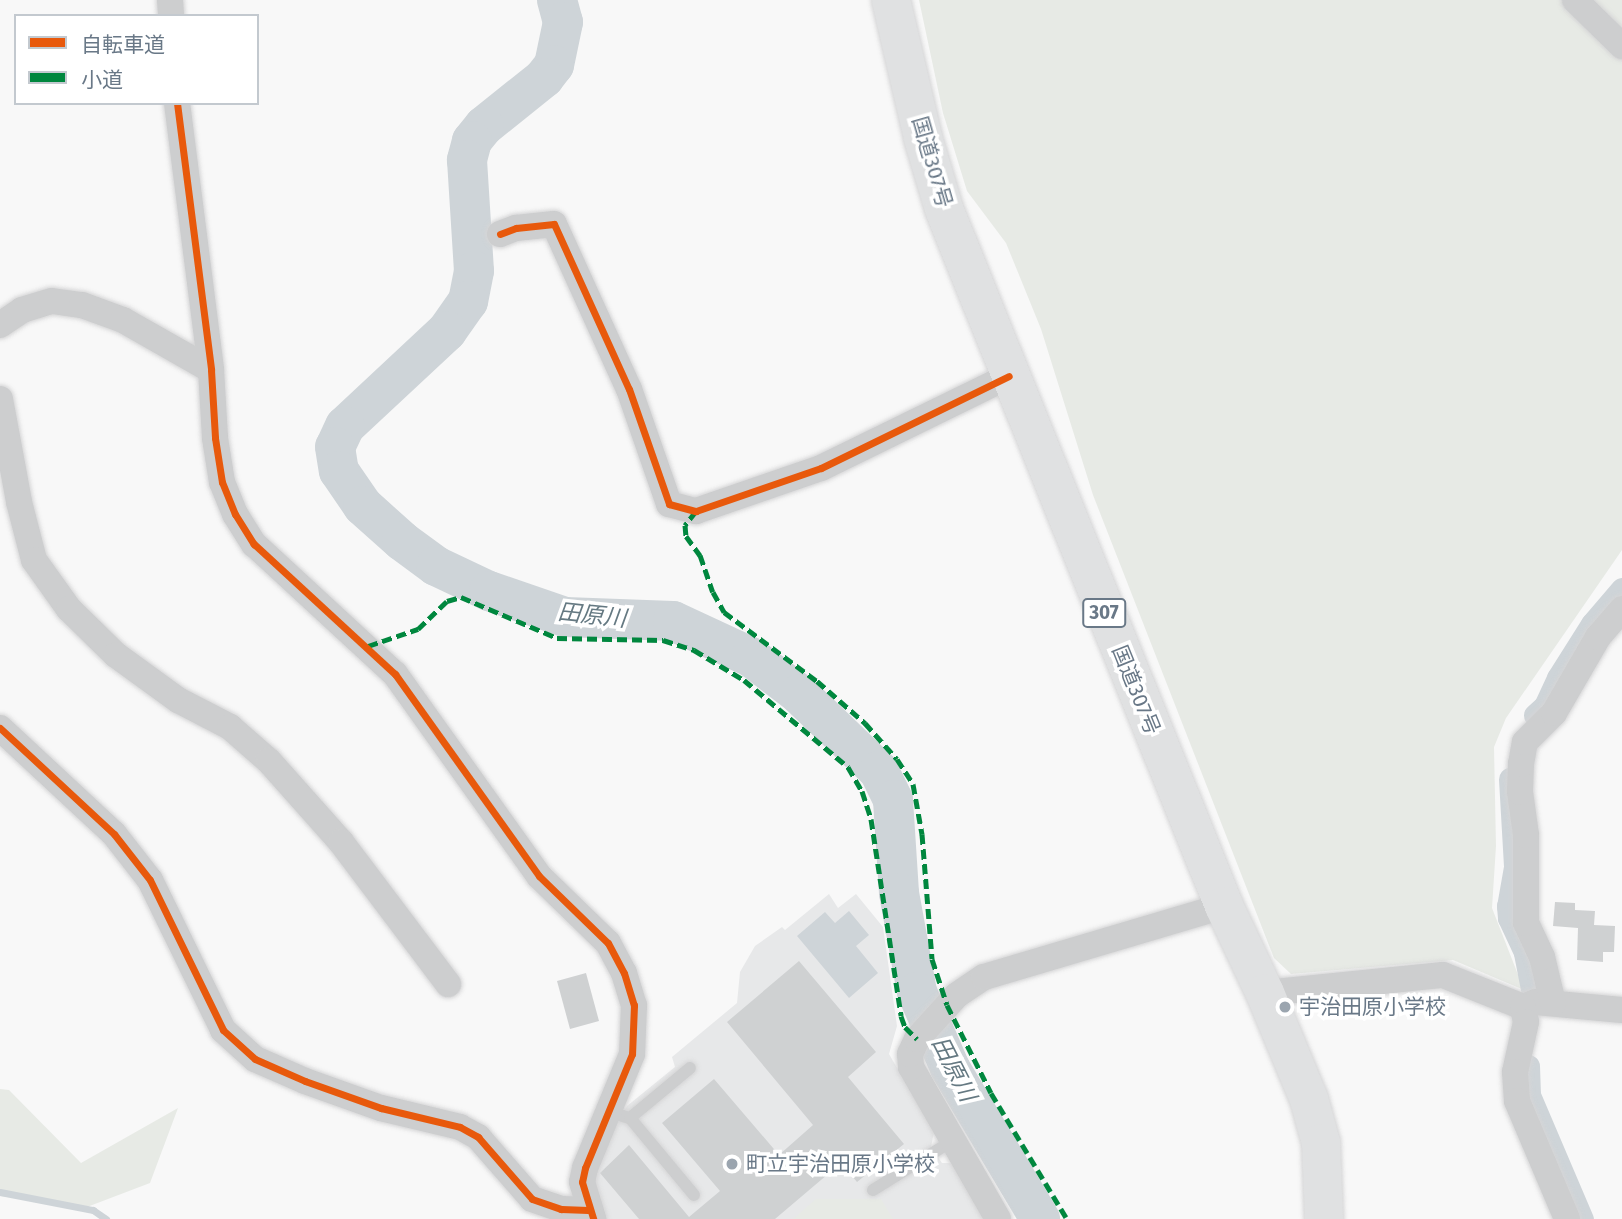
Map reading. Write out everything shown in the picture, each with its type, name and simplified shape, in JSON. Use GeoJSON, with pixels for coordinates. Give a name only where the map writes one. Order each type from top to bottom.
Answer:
{"type":"FeatureCollection","features":[{"type":"Feature","properties":{"kind":"highway","name":"国道307号"},"geometry":{"type":"LineString","coordinates":[[891,0],[923,138],[944,209],[1224,906],[1265,993],[1316,1121],[1324,1172],[1324,1219]]}},
{"type":"Feature","properties":{"kind":"street"},"geometry":{"type":"LineString","coordinates":[[1575,0],[1622,46]]}},
{"type":"Feature","properties":{"kind":"street"},"geometry":{"type":"LineString","coordinates":[[0,728],[121,843],[150,880],[223,1030],[255,1059],[305,1082],[381,1108],[460,1127],[478,1137],[532,1199],[590,1215],[583,1182],[585,1168],[620,1115],[632,1054],[634,1005],[624,973],[608,943],[539,876],[395,674],[254,544],[235,514],[222,482],[211,370],[177,105]]}},
{"type":"Feature","properties":{"kind":"street"},"geometry":{"type":"LineString","coordinates":[[500,234],[516,228],[554,224],[629,389],[669,504],[696,511],[821,468],[1009,376]]}},
{"type":"Feature","properties":{"kind":"street"},"geometry":{"type":"LineString","coordinates":[[0,325],[22,310],[52,301],[82,305],[123,320],[211,370]]}},
{"type":"Feature","properties":{"kind":"street"},"geometry":{"type":"LineString","coordinates":[[0,399],[19,502],[34,560],[69,609],[116,655],[178,700],[230,727],[269,761],[341,842],[448,984]]}},
{"type":"Feature","properties":{"kind":"street"},"geometry":{"type":"LineString","coordinates":[[1553,1003],[1542,957],[1526,923],[1526,856],[1520,792],[1521,764],[1525,742],[1554,713],[1598,637],[1622,609]]}},
{"type":"Feature","properties":{"kind":"street"},"geometry":{"type":"LineString","coordinates":[[998,1219],[911,1067],[912,1046],[940,1013],[971,984],[997,972],[1224,906]]}},
{"type":"Feature","properties":{"kind":"street"},"geometry":{"type":"LineString","coordinates":[[1265,993],[1443,975],[1523,1007],[1536,1002],[1622,1010]]}},
{"type":"Feature","properties":{"kind":"street"},"geometry":{"type":"LineString","coordinates":[[1523,1007],[1526,1022],[1516,1072],[1517,1101],[1567,1219]]}},
{"type":"Feature","properties":{"kind":"lane"},"geometry":{"type":"LineString","coordinates":[[690,1068],[620,1115],[694,1195]]}},
{"type":"Feature","properties":{"kind":"lane"},"geometry":{"type":"LineString","coordinates":[[873,1190],[952,1141]]}},
{"type":"Feature","properties":{"kind":"shaded area"},"geometry":{"type":"Polygon","coordinates":[[[919,0],[1622,0],[1622,550],[1506,718],[1494,747],[1496,846],[1492,908],[1524,990],[1453,960],[1291,974],[1274,958],[1093,495],[1041,329],[1006,243],[967,191],[943,113],[919,0]]]}},
{"type":"Feature","properties":{"kind":"shaded area"},"geometry":{"type":"Polygon","coordinates":[[[829,894],[838,908],[856,894],[883,927],[897,1026],[889,1054],[934,1132],[931,1147],[942,1163],[953,1163],[984,1219],[603,1219],[592,1171],[627,1106],[675,1067],[672,1057],[737,1003],[740,972],[755,946],[782,927],[785,930],[829,894]]]}},
{"type":"Feature","properties":{"kind":"shaded area"},"geometry":{"type":"Polygon","coordinates":[[[849,911],[869,935],[856,946],[878,973],[849,998],[797,936],[825,912],[835,923],[849,911]]]}},
{"type":"Feature","properties":{"kind":"shaded area"},"geometry":{"type":"Polygon","coordinates":[[[0,1089],[9,1090],[81,1163],[178,1108],[150,1183],[87,1207],[0,1196],[0,1089]]]}},
{"type":"Feature","properties":{"kind":"shaded area"},"geometry":{"type":"Polygon","coordinates":[[[816,1199],[881,1199],[893,1219],[793,1219],[816,1199]]]}},
{"type":"Feature","properties":{"kind":"building"},"geometry":{"type":"Polygon","coordinates":[[[1555,902],[1575,903],[1575,910],[1595,911],[1594,925],[1615,926],[1614,952],[1603,952],[1603,962],[1577,960],[1578,928],[1553,926],[1555,902]]]}},
{"type":"Feature","properties":{"kind":"building"},"geometry":{"type":"Polygon","coordinates":[[[799,961],[876,1052],[848,1077],[904,1144],[857,1182],[841,1163],[775,1219],[639,1219],[600,1173],[629,1145],[689,1217],[720,1191],[662,1123],[714,1079],[779,1155],[813,1125],[727,1022],[799,961]]]}},
{"type":"Feature","properties":{"kind":"building"},"geometry":{"type":"Polygon","coordinates":[[[586,973],[599,1021],[570,1029],[557,981],[586,973]]]}},
{"type":"Feature","properties":{"kind":"waterway","name":"田原川"},"geometry":{"type":"LineString","coordinates":[[557,0],[563,22],[554,65],[544,78],[484,126],[472,141],[467,160],[474,271],[468,301],[447,331],[345,426],[335,447],[339,471],[363,506],[402,541],[436,566],[489,591],[565,617],[673,621],[751,657],[799,694],[879,771],[893,800],[899,893],[917,992],[950,1068],[1040,1219]]}},
{"type":"Feature","properties":{"kind":"waterway"},"geometry":{"type":"LineString","coordinates":[[1535,715],[1545,706],[1558,678],[1592,624],[1622,589]]}},
{"type":"Feature","properties":{"kind":"waterway"},"geometry":{"type":"LineString","coordinates":[[1510,779],[1515,867],[1508,906],[1509,918],[1525,953],[1532,988]]}},
{"type":"Feature","properties":{"kind":"waterway"},"geometry":{"type":"LineString","coordinates":[[1528,1066],[1529,1095],[1582,1219]]}},
{"type":"Feature","properties":{"kind":"waterway"},"geometry":{"type":"LineString","coordinates":[[0,1192],[93,1210],[106,1219]]}},
{"type":"Feature","properties":{"kind":"marked path"},"geometry":{"type":"LineString","coordinates":[[696,511],[685,525],[686,536],[700,555],[713,592],[724,612],[817,681],[865,723],[897,759],[913,784],[922,834],[932,959],[947,1005],[991,1093],[1067,1219]]}},
{"type":"Feature","properties":{"kind":"marked path"},"geometry":{"type":"LineString","coordinates":[[368,646],[418,629],[447,601],[461,597],[557,638],[663,640],[694,650],[744,680],[848,767],[862,791],[871,819],[901,1016],[905,1027],[917,1039]]}},
{"type":"Feature","properties":{"kind":"cycle path"},"geometry":{"type":"LineString","coordinates":[[177,105],[211,370],[215,438],[222,482],[235,514],[254,544],[395,674],[539,876],[608,943],[624,973],[634,1005],[632,1054],[585,1168],[582,1182],[593,1219]]}},
{"type":"Feature","properties":{"kind":"cycle path"},"geometry":{"type":"LineString","coordinates":[[500,234],[516,228],[554,224],[629,389],[669,504],[696,511],[821,468],[1009,376]]}},
{"type":"Feature","properties":{"kind":"cycle path"},"geometry":{"type":"LineString","coordinates":[[0,728],[114,834],[150,880],[223,1030],[255,1059],[305,1081],[381,1108],[460,1127],[478,1137],[532,1199],[561,1209],[588,1210]]}},
{"type":"Feature","properties":{"kind":"place","name":"宇治田原小学校"},"geometry":{"type":"Point","coordinates":[1285,1007]}},
{"type":"Feature","properties":{"kind":"place","name":"町立宇治田原小学校"},"geometry":{"type":"Point","coordinates":[732,1164]}}]}
